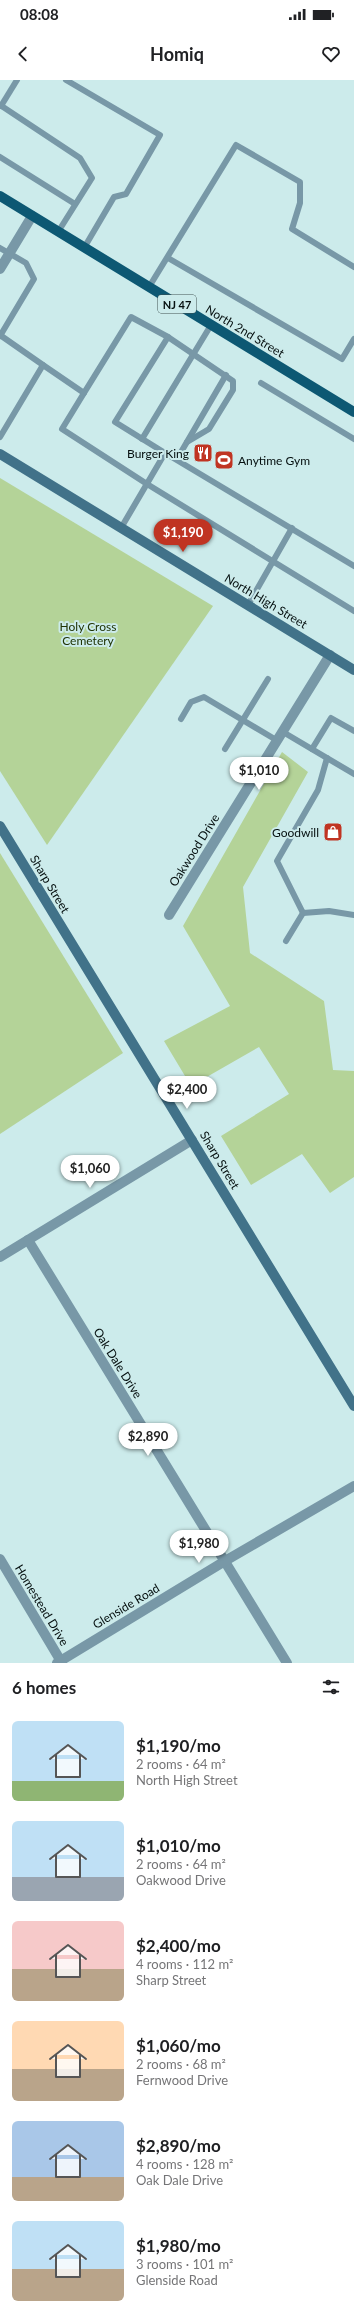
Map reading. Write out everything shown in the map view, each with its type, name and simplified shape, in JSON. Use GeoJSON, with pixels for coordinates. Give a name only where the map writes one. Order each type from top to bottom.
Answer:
{"type":"FeatureCollection","features":[{"type":"Feature","properties":{"kind":"main road","name":"North 2nd Street"},"geometry":{"type":"LineString","coordinates":[[0,196],[149,288],[354,411]]}},
{"type":"Feature","properties":{"kind":"street"},"geometry":{"type":"LineString","coordinates":[[0,269],[32,216]]}},
{"type":"Feature","properties":{"kind":"street","name":"North High Street"},"geometry":{"type":"LineString","coordinates":[[0,454],[354,670]]}},
{"type":"Feature","properties":{"kind":"street","name":"Oakwood Drive"},"geometry":{"type":"LineString","coordinates":[[169,915],[330,655]]}},
{"type":"Feature","properties":{"kind":"street","name":"Sharp Street"},"geometry":{"type":"LineString","coordinates":[[0,826],[354,1406]]}},
{"type":"Feature","properties":{"kind":"street"},"geometry":{"type":"LineString","coordinates":[[0,1257],[192,1140]]}},
{"type":"Feature","properties":{"kind":"street","name":"Oak Dale Drive"},"geometry":{"type":"LineString","coordinates":[[28,1240],[287,1663]]}},
{"type":"Feature","properties":{"kind":"street","name":"Glenside Road"},"geometry":{"type":"LineString","coordinates":[[60,1662],[225,1561],[354,1486]]}},
{"type":"Feature","properties":{"kind":"street","name":"Homestead Drive"},"geometry":{"type":"LineString","coordinates":[[0,1559],[60,1662]]}},
{"type":"Feature","properties":{"kind":"lane"},"geometry":{"type":"LineString","coordinates":[[17,80],[1,106],[80,158],[92,178],[58,232]]}},
{"type":"Feature","properties":{"kind":"lane"},"geometry":{"type":"LineString","coordinates":[[66,80],[160,135],[126,194],[114,197],[84,248]]}},
{"type":"Feature","properties":{"kind":"lane"},"geometry":{"type":"LineString","coordinates":[[149,288],[236,145],[300,182],[300,203],[292,229],[354,267]]}},
{"type":"Feature","properties":{"kind":"lane"},"geometry":{"type":"LineString","coordinates":[[0,157],[75,204]]}},
{"type":"Feature","properties":{"kind":"lane"},"geometry":{"type":"LineString","coordinates":[[0,248],[26,263],[34,279],[0,335],[84,392]]}},
{"type":"Feature","properties":{"kind":"lane"},"geometry":{"type":"LineString","coordinates":[[168,258],[342,359],[354,339]]}},
{"type":"Feature","properties":{"kind":"lane"},"geometry":{"type":"LineString","coordinates":[[187,442],[209,429],[233,390],[233,381],[168,336],[131,317],[62,429],[147,484],[354,611]]}},
{"type":"Feature","properties":{"kind":"lane"},"geometry":{"type":"LineString","coordinates":[[142,438],[211,325]]}},
{"type":"Feature","properties":{"kind":"lane"},"geometry":{"type":"LineString","coordinates":[[168,336],[115,422],[354,566]]}},
{"type":"Feature","properties":{"kind":"lane"},"geometry":{"type":"LineString","coordinates":[[0,437],[44,365]]}},
{"type":"Feature","properties":{"kind":"lane"},"geometry":{"type":"LineString","coordinates":[[178,459],[226,375]]}},
{"type":"Feature","properties":{"kind":"lane"},"geometry":{"type":"LineString","coordinates":[[261,383],[354,439]]}},
{"type":"Feature","properties":{"kind":"lane"},"geometry":{"type":"LineString","coordinates":[[122,528],[165,453]]}},
{"type":"Feature","properties":{"kind":"lane"},"geometry":{"type":"LineString","coordinates":[[248,606],[292,528]]}},
{"type":"Feature","properties":{"kind":"lane"},"geometry":{"type":"LineString","coordinates":[[225,749],[241,720],[268,678]]}},
{"type":"Feature","properties":{"kind":"lane"},"geometry":{"type":"LineString","coordinates":[[181,719],[191,702],[204,697],[278,741]]}},
{"type":"Feature","properties":{"kind":"lane"},"geometry":{"type":"LineString","coordinates":[[312,749],[331,718],[354,731]]}},
{"type":"Feature","properties":{"kind":"lane"},"geometry":{"type":"LineString","coordinates":[[283,732],[354,774]]}},
{"type":"Feature","properties":{"kind":"lane"},"geometry":{"type":"LineString","coordinates":[[303,913],[278,861],[318,790],[327,758]]}},
{"type":"Feature","properties":{"kind":"lane"},"geometry":{"type":"LineString","coordinates":[[303,913],[329,911],[354,915]]}},
{"type":"Feature","properties":{"kind":"lane"},"geometry":{"type":"LineString","coordinates":[[286,941],[303,913]]}},
{"type":"Feature","properties":{"kind":"green space","name":"Holy Cross Cemetery"},"geometry":{"type":"Polygon","coordinates":[[[0,478],[213,606],[47,845],[0,771],[0,478]]]}},
{"type":"Feature","properties":{"kind":"green space"},"geometry":{"type":"Polygon","coordinates":[[[282,752],[308,772],[243,887],[250,953],[324,1001],[333,1070],[354,1071],[354,1177],[330,1193],[302,1154],[251,1185],[221,1136],[289,1094],[259,1047],[191,1086],[164,1041],[230,1006],[183,926],[282,752]]]}},
{"type":"Feature","properties":{"kind":"green space"},"geometry":{"type":"Polygon","coordinates":[[[0,853],[123,1053],[0,1134],[0,853]]]}},
{"type":"Feature","properties":{"kind":"place","name":"Burger King"},"geometry":{"type":"Point","coordinates":[203,453]}},
{"type":"Feature","properties":{"kind":"place","name":"Anytime Gym"},"geometry":{"type":"Point","coordinates":[224,460]}},
{"type":"Feature","properties":{"kind":"place","name":"Goodwill"},"geometry":{"type":"Point","coordinates":[333,832]}}]}
